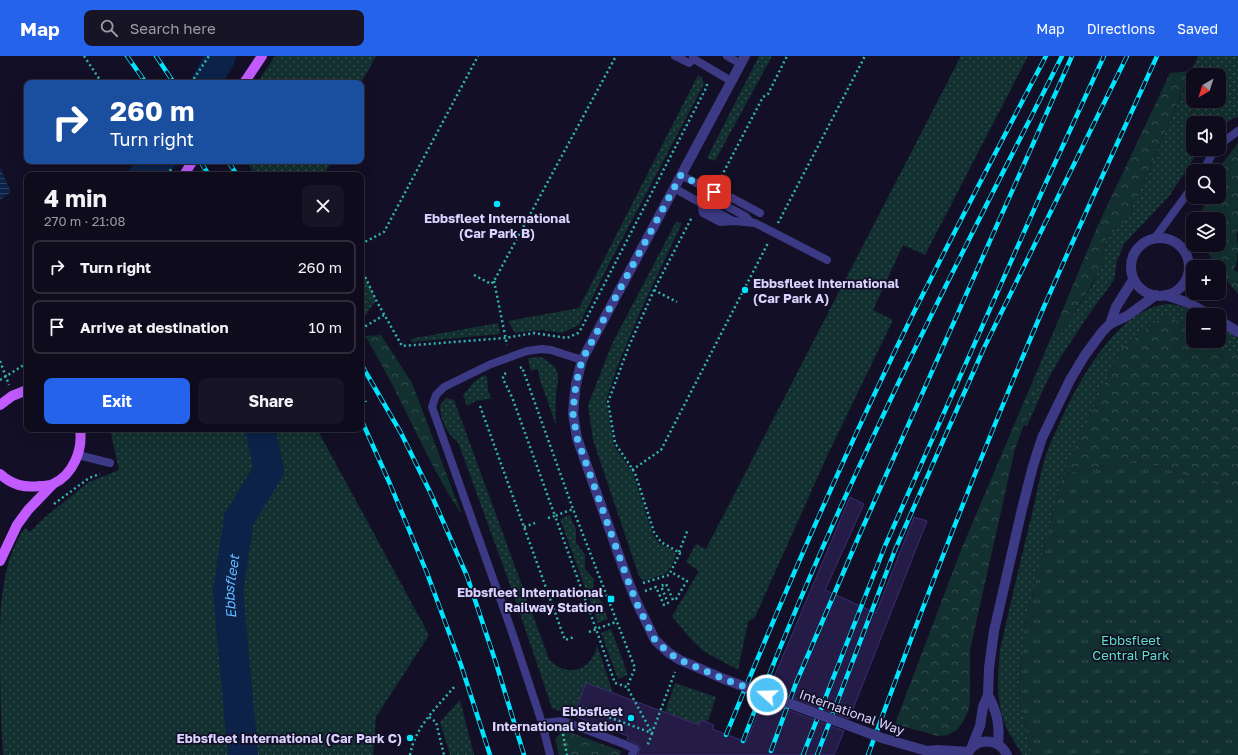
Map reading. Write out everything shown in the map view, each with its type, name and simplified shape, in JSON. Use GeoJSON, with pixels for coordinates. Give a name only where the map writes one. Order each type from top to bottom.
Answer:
{"type":"FeatureCollection","features":[{"type":"Feature","properties":{"kind":"main road"},"geometry":{"type":"LineString","coordinates":[[246,80],[262,56]]}},
{"type":"Feature","properties":{"kind":"main road"},"geometry":{"type":"LineString","coordinates":[[1,403],[12,396],[24,391]]}},
{"type":"Feature","properties":{"kind":"main road"},"geometry":{"type":"LineString","coordinates":[[0,561],[17,525],[28,510],[52,485],[66,474],[76,461],[80,446],[80,432]]}},
{"type":"Feature","properties":{"kind":"main road"},"geometry":{"type":"LineString","coordinates":[[0,474],[8,481],[20,486],[33,487],[52,485]]}},
{"type":"Feature","properties":{"kind":"street","name":"International Way"},"geometry":{"type":"LineString","coordinates":[[743,60],[582,360],[576,384],[573,414],[577,438],[637,604],[655,640],[669,653],[680,660],[724,679],[882,738],[928,753],[938,750],[969,751],[979,742],[985,741],[998,744]]}},
{"type":"Feature","properties":{"kind":"street"},"geometry":{"type":"LineString","coordinates":[[1110,324],[1127,316],[1160,295],[1175,292],[1182,286],[1188,273],[1189,263],[1183,251],[1174,242],[1163,239],[1154,239],[1142,245],[1134,255],[1130,268],[1133,280],[1142,291],[1160,295],[1189,303],[1198,308]]}},
{"type":"Feature","properties":{"kind":"street"},"geometry":{"type":"LineString","coordinates":[[969,751],[980,726],[983,707],[988,695],[989,668],[994,632],[1036,454],[1048,423],[1070,380],[1085,355],[1110,324],[1116,307],[1133,280]]}},
{"type":"Feature","properties":{"kind":"street"},"geometry":{"type":"LineString","coordinates":[[1226,324],[1238,332]]}},
{"type":"Feature","properties":{"kind":"street"},"geometry":{"type":"LineString","coordinates":[[988,695],[995,708],[1000,730],[998,744],[1007,755]]}},
{"type":"Feature","properties":{"kind":"lane"},"geometry":{"type":"LineString","coordinates":[[675,56],[689,63],[693,57],[731,81]]}},
{"type":"Feature","properties":{"kind":"lane"},"geometry":{"type":"LineString","coordinates":[[727,56],[743,60]]}},
{"type":"Feature","properties":{"kind":"lane"},"geometry":{"type":"LineString","coordinates":[[1226,140],[1238,132]]}},
{"type":"Feature","properties":{"kind":"lane"},"geometry":{"type":"LineString","coordinates":[[681,175],[717,194],[732,198],[760,213]]}},
{"type":"Feature","properties":{"kind":"lane"},"geometry":{"type":"LineString","coordinates":[[674,188],[734,221]]}},
{"type":"Feature","properties":{"kind":"lane"},"geometry":{"type":"LineString","coordinates":[[717,194],[728,207],[745,216],[750,221]]}},
{"type":"Feature","properties":{"kind":"lane"},"geometry":{"type":"LineString","coordinates":[[1154,239],[1186,196]]}},
{"type":"Feature","properties":{"kind":"lane"},"geometry":{"type":"LineString","coordinates":[[701,203],[703,213],[720,222],[755,222],[827,260]]}},
{"type":"Feature","properties":{"kind":"lane"},"geometry":{"type":"LineString","coordinates":[[550,755],[542,723],[512,632],[432,408],[436,395],[444,387],[491,364],[527,352],[542,349],[551,350],[582,360]]}},
{"type":"Feature","properties":{"kind":"lane"},"geometry":{"type":"LineString","coordinates":[[78,455],[110,463]]}},
{"type":"Feature","properties":{"kind":"lane"},"geometry":{"type":"LineString","coordinates":[[542,723],[563,721],[635,749],[632,755]]}},
{"type":"Feature","properties":{"kind":"path"},"geometry":{"type":"LineString","coordinates":[[84,56],[100,80]]}},
{"type":"Feature","properties":{"kind":"path"},"geometry":{"type":"LineString","coordinates":[[193,80],[209,56]]}},
{"type":"Feature","properties":{"kind":"path"},"geometry":{"type":"LineString","coordinates":[[364,242],[384,232],[478,56]]}},
{"type":"Feature","properties":{"kind":"path"},"geometry":{"type":"LineString","coordinates":[[474,275],[491,284],[494,281],[616,56]]}},
{"type":"Feature","properties":{"kind":"path"},"geometry":{"type":"LineString","coordinates":[[717,194],[763,97],[768,94],[787,56]]}},
{"type":"Feature","properties":{"kind":"path"},"geometry":{"type":"LineString","coordinates":[[632,470],[661,450],[865,56]]}},
{"type":"Feature","properties":{"kind":"path"},"geometry":{"type":"LineString","coordinates":[[364,274],[402,346],[505,338],[534,333],[567,338],[574,336],[580,330],[706,90],[708,83],[707,80]]}},
{"type":"Feature","properties":{"kind":"path"},"geometry":{"type":"LineString","coordinates":[[679,552],[662,542],[654,532],[632,470],[615,443],[608,402],[629,346],[654,290],[694,214],[703,213]]}},
{"type":"Feature","properties":{"kind":"path"},"geometry":{"type":"LineString","coordinates":[[494,281],[507,346]]}},
{"type":"Feature","properties":{"kind":"path"},"geometry":{"type":"LineString","coordinates":[[654,290],[677,302]]}},
{"type":"Feature","properties":{"kind":"path"},"geometry":{"type":"LineString","coordinates":[[364,328],[384,314]]}},
{"type":"Feature","properties":{"kind":"path"},"geometry":{"type":"LineString","coordinates":[[0,361],[12,396]]}},
{"type":"Feature","properties":{"kind":"path"},"geometry":{"type":"LineString","coordinates":[[0,380],[24,365]]}},
{"type":"Feature","properties":{"kind":"path"},"geometry":{"type":"LineString","coordinates":[[515,370],[522,367],[573,509],[635,668],[627,687]]}},
{"type":"Feature","properties":{"kind":"path"},"geometry":{"type":"LineString","coordinates":[[510,371],[504,374],[503,379],[512,397],[615,683],[627,687],[652,733]]}},
{"type":"Feature","properties":{"kind":"path"},"geometry":{"type":"LineString","coordinates":[[364,398],[366,402]]}},
{"type":"Feature","properties":{"kind":"path"},"geometry":{"type":"LineString","coordinates":[[480,406],[565,640],[574,637]]}},
{"type":"Feature","properties":{"kind":"path"},"geometry":{"type":"LineString","coordinates":[[50,506],[89,478],[103,473]]}},
{"type":"Feature","properties":{"kind":"path"},"geometry":{"type":"LineString","coordinates":[[548,518],[573,509]]}},
{"type":"Feature","properties":{"kind":"path"},"geometry":{"type":"LineString","coordinates":[[524,527],[535,523]]}},
{"type":"Feature","properties":{"kind":"path"},"geometry":{"type":"LineString","coordinates":[[647,582],[668,575],[671,572],[680,553],[679,552],[688,529]]}},
{"type":"Feature","properties":{"kind":"path"},"geometry":{"type":"LineString","coordinates":[[644,591],[656,587],[664,605],[668,603],[661,586],[666,584],[673,600],[676,599],[687,580],[671,572]]}},
{"type":"Feature","properties":{"kind":"path"},"geometry":{"type":"LineString","coordinates":[[588,632],[616,622]]}},
{"type":"Feature","properties":{"kind":"path"},"geometry":{"type":"LineString","coordinates":[[647,748],[675,670]]}},
{"type":"Feature","properties":{"kind":"path"},"geometry":{"type":"LineString","coordinates":[[410,755],[412,744],[421,726],[454,686]]}},
{"type":"Feature","properties":{"kind":"path"},"geometry":{"type":"LineString","coordinates":[[581,707],[652,733]]}},
{"type":"Feature","properties":{"kind":"path"},"geometry":{"type":"LineString","coordinates":[[429,717],[436,722],[444,755]]}},
{"type":"Feature","properties":{"kind":"path"},"geometry":{"type":"LineString","coordinates":[[563,731],[568,755]]}},
{"type":"Feature","properties":{"kind":"green space"},"geometry":{"type":"Polygon","coordinates":[[[275,56],[376,56],[363,80],[259,80],[275,56]]]}},
{"type":"Feature","properties":{"kind":"green space"},"geometry":{"type":"Polygon","coordinates":[[[759,56],[772,56],[715,161],[707,158],[759,56]]]}},
{"type":"Feature","properties":{"kind":"green space"},"geometry":{"type":"Polygon","coordinates":[[[961,56],[1028,56],[925,255],[903,245],[873,310],[893,320],[828,454],[755,617],[748,622],[738,670],[703,651],[688,636],[672,616],[699,571],[686,562],[696,544],[706,549],[961,56]]]}},
{"type":"Feature","properties":{"kind":"green space"},"geometry":{"type":"Polygon","coordinates":[[[1198,56],[1238,56],[1238,117],[1226,123],[1226,116],[1186,116],[1186,156],[1195,156],[1190,164],[1186,164],[1186,170],[1170,195],[1124,244],[1117,261],[1114,280],[1085,320],[1059,360],[1047,381],[1027,426],[1023,425],[1032,403],[1030,401],[1037,381],[1034,378],[1053,333],[1056,334],[1064,328],[1092,286],[1102,263],[1106,238],[1132,214],[1131,206],[1139,193],[1186,84],[1186,108],[1226,108],[1226,68],[1193,68],[1198,56]]]}},
{"type":"Feature","properties":{"kind":"green space"},"geometry":{"type":"Polygon","coordinates":[[[1186,71],[1186,83],[1139,193],[1131,206],[1132,214],[1106,238],[1101,267],[1088,291],[1064,328],[1058,334],[1053,333],[1098,225],[1170,73],[1186,71]]]}},
{"type":"Feature","properties":{"kind":"green space"},"geometry":{"type":"Polygon","coordinates":[[[698,75],[702,78],[704,84],[611,260],[579,325],[562,333],[541,330],[515,333],[508,321],[579,308],[698,75]]]}},
{"type":"Feature","properties":{"kind":"green space"},"geometry":{"type":"Polygon","coordinates":[[[1238,143],[1238,250],[1234,270],[1238,272],[1238,294],[1226,279],[1226,260],[1212,260],[1208,252],[1226,252],[1226,212],[1202,212],[1204,204],[1226,204],[1226,164],[1222,164],[1238,143]]]}},
{"type":"Feature","properties":{"kind":"green space"},"geometry":{"type":"Polygon","coordinates":[[[248,164],[330,164],[326,172],[253,172],[248,164]]]}},
{"type":"Feature","properties":{"kind":"green space"},"geometry":{"type":"Polygon","coordinates":[[[676,222],[682,223],[640,312],[618,365],[606,401],[614,446],[633,473],[653,535],[659,543],[675,552],[676,557],[667,573],[644,581],[639,576],[593,440],[588,405],[612,344],[676,222]]]}},
{"type":"Feature","properties":{"kind":"green space"},"geometry":{"type":"Polygon","coordinates":[[[364,274],[376,300],[364,318],[364,274]]]}},
{"type":"Feature","properties":{"kind":"green space"},"geometry":{"type":"Polygon","coordinates":[[[1169,304],[1187,307],[1189,308],[1186,308],[1186,325],[1164,315],[1120,350],[1063,474],[1025,624],[1018,694],[1032,755],[1022,755],[1003,719],[998,690],[1000,650],[1040,475],[1047,452],[1066,410],[1076,390],[1101,350],[1116,333],[1133,318],[1150,308],[1169,304]]]}},
{"type":"Feature","properties":{"kind":"green space"},"geometry":{"type":"Polygon","coordinates":[[[1164,315],[1186,325],[1186,348],[1225,348],[1238,357],[1238,492],[1138,460],[1063,474],[1120,350],[1164,315]]]}},
{"type":"Feature","properties":{"kind":"green space"},"geometry":{"type":"Polygon","coordinates":[[[498,323],[500,334],[412,342],[410,339],[498,323]]]}},
{"type":"Feature","properties":{"kind":"green space"},"geometry":{"type":"Polygon","coordinates":[[[1226,330],[1238,338],[1238,357],[1225,348],[1226,330]]]}},
{"type":"Feature","properties":{"kind":"green space"},"geometry":{"type":"Polygon","coordinates":[[[381,335],[412,383],[462,515],[424,449],[390,380],[365,336],[381,335]]]}},
{"type":"Feature","properties":{"kind":"green space"},"geometry":{"type":"Polygon","coordinates":[[[541,357],[554,366],[557,370],[556,425],[539,377],[538,369],[531,371],[528,358],[541,357]]]}},
{"type":"Feature","properties":{"kind":"green space"},"geometry":{"type":"Polygon","coordinates":[[[485,375],[487,377],[488,390],[491,398],[476,401],[467,406],[463,395],[476,380],[485,375]]]}},
{"type":"Feature","properties":{"kind":"green space"},"geometry":{"type":"Polygon","coordinates":[[[1034,378],[1038,383],[1030,401],[1032,403],[1015,449],[970,650],[969,709],[963,722],[957,730],[948,735],[938,736],[895,724],[961,550],[1034,378]]]}},
{"type":"Feature","properties":{"kind":"green space"},"geometry":{"type":"Polygon","coordinates":[[[446,398],[454,400],[549,659],[563,669],[578,669],[590,661],[597,645],[613,693],[586,683],[574,716],[552,708],[514,596],[458,442],[444,425],[440,405],[446,398]]]}},
{"type":"Feature","properties":{"kind":"green space"},"geometry":{"type":"Polygon","coordinates":[[[111,432],[319,432],[429,635],[376,717],[373,755],[3,755],[0,692],[1,605],[6,572],[17,542],[25,528],[30,532],[45,517],[89,482],[119,470],[111,432]]]}},
{"type":"Feature","properties":{"kind":"green space","name":"Ebbsfleet Central Park"},"geometry":{"type":"Polygon","coordinates":[[[1138,460],[1238,492],[1238,755],[1032,755],[1018,694],[1025,624],[1063,474],[1138,460]]]}},
{"type":"Feature","properties":{"kind":"green space"},"geometry":{"type":"Polygon","coordinates":[[[570,515],[576,528],[576,543],[585,554],[585,569],[594,579],[593,592],[604,605],[603,607],[608,619],[598,623],[560,519],[570,515]]]}},
{"type":"Feature","properties":{"kind":"green space"},"geometry":{"type":"Polygon","coordinates":[[[611,629],[628,675],[618,679],[601,633],[611,629]]]}},
{"type":"Feature","properties":{"kind":"green space"},"geometry":{"type":"Polygon","coordinates":[[[675,683],[716,697],[708,721],[705,722],[701,720],[699,725],[665,712],[675,683]]]}},
{"type":"Feature","properties":{"kind":"green space"},"geometry":{"type":"Polygon","coordinates":[[[460,700],[474,755],[450,755],[440,722],[460,700]]]}},
{"type":"Feature","properties":{"kind":"green space"},"geometry":{"type":"Polygon","coordinates":[[[563,731],[621,751],[620,755],[559,755],[555,739],[563,731]]]}},
{"type":"Feature","properties":{"kind":"water"},"geometry":{"type":"Polygon","coordinates":[[[0,168],[11,192],[0,200],[0,168]]]}},
{"type":"Feature","properties":{"kind":"building"},"geometry":{"type":"Polygon","coordinates":[[[850,497],[864,504],[825,590],[876,613],[914,517],[927,521],[849,719],[769,689],[850,497]]]}},
{"type":"Feature","properties":{"kind":"building","name":"Ebbsfleet International Station"},"geometry":{"type":"Polygon","coordinates":[[[586,683],[699,725],[701,720],[714,725],[712,729],[746,742],[764,701],[844,731],[834,755],[638,755],[640,746],[627,739],[628,736],[574,716],[586,683]]]}},
{"type":"Feature","properties":{"kind":"waterway","name":"Ebbsfleet"},"geometry":{"type":"LineString","coordinates":[[208,80],[221,56]]}},
{"type":"Feature","properties":{"kind":"waterway","name":"Ebbsfleet"},"geometry":{"type":"LineString","coordinates":[[147,172],[157,164]]}},
{"type":"Feature","properties":{"kind":"waterway","name":"Ebbsfleet"},"geometry":{"type":"LineString","coordinates":[[243,755],[228,591],[239,519],[269,470],[261,432]]}},
{"type":"Feature","properties":{"kind":"railway"},"geometry":{"type":"LineString","coordinates":[[127,56],[144,80]]}},
{"type":"Feature","properties":{"kind":"railway"},"geometry":{"type":"LineString","coordinates":[[156,56],[172,80]]}},
{"type":"Feature","properties":{"kind":"railway"},"geometry":{"type":"LineString","coordinates":[[726,735],[770,629],[863,418],[913,314],[1046,56]]}},
{"type":"Feature","properties":{"kind":"railway"},"geometry":{"type":"LineString","coordinates":[[743,741],[792,619],[862,459],[947,283],[1062,56]]}},
{"type":"Feature","properties":{"kind":"railway"},"geometry":{"type":"LineString","coordinates":[[771,751],[796,683],[859,536],[1072,56]]}},
{"type":"Feature","properties":{"kind":"railway"},"geometry":{"type":"LineString","coordinates":[[803,755],[885,546],[1044,187],[1104,56]]}},
{"type":"Feature","properties":{"kind":"railway"},"geometry":{"type":"LineString","coordinates":[[817,755],[895,550],[984,348],[1127,56]]}},
{"type":"Feature","properties":{"kind":"railway"},"geometry":{"type":"LineString","coordinates":[[868,755],[952,531],[1020,364],[1071,245],[1157,56]]}},
{"type":"Feature","properties":{"kind":"railway"},"geometry":{"type":"LineString","coordinates":[[202,164],[207,172]]}},
{"type":"Feature","properties":{"kind":"railway"},"geometry":{"type":"LineString","coordinates":[[230,164],[235,172]]}},
{"type":"Feature","properties":{"kind":"railway"},"geometry":{"type":"LineString","coordinates":[[364,369],[401,433],[431,494],[467,576],[496,663],[524,755]]}},
{"type":"Feature","properties":{"kind":"railway"},"geometry":{"type":"LineString","coordinates":[[364,426],[427,573],[461,665],[490,755]]}},
{"type":"Feature","properties":{"kind":"place","name":"Ebbsfleet International (Car Park B)"},"geometry":{"type":"Point","coordinates":[497,204]}},
{"type":"Feature","properties":{"kind":"place","name":"Ebbsfleet International (Car Park A)"},"geometry":{"type":"Point","coordinates":[745,290]}},
{"type":"Feature","properties":{"kind":"place","name":"Ebbsfleet International Railway Station"},"geometry":{"type":"Point","coordinates":[611,599]}},
{"type":"Feature","properties":{"kind":"place","name":"Ebbsfleet International Station"},"geometry":{"type":"Point","coordinates":[631,718]}},
{"type":"Feature","properties":{"kind":"place","name":"Ebbsfleet International (Car Park C)"},"geometry":{"type":"Point","coordinates":[410,738]}},
{"type":"Feature","properties":{"kind":"route"},"geometry":{"type":"LineString","coordinates":[[714,192],[681,175],[582,360],[576,384],[573,414],[577,438],[590,476],[637,604],[655,640],[669,653],[680,660],[724,679],[767,695]]}}]}
